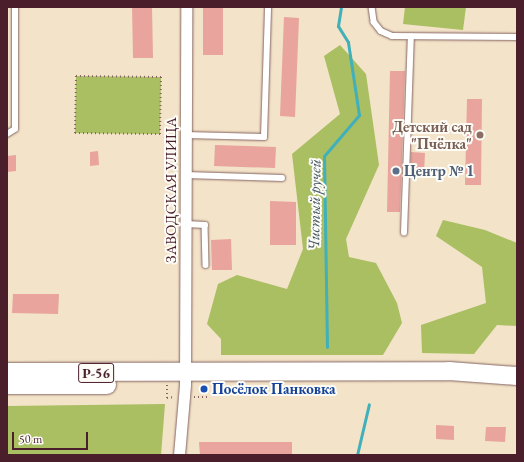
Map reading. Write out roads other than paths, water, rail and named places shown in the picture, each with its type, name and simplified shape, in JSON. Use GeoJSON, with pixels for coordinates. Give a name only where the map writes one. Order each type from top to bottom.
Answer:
{"type":"FeatureCollection","features":[{"type":"Feature","properties":{"kind":"main road","name":"Р-56"},"geometry":{"type":"LineString","coordinates":[[7,385],[449,371],[516,376]]}},
{"type":"Feature","properties":{"kind":"main road","name":"Р-56"},"geometry":{"type":"LineString","coordinates":[[7,372],[185,379]]}},
{"type":"Feature","properties":{"kind":"street","name":"ЗАВОДСКАЯ УЛИЦА"},"geometry":{"type":"LineString","coordinates":[[179,455],[185,379],[186,7]]}},
{"type":"Feature","properties":{"kind":"lane"},"geometry":{"type":"LineString","coordinates":[[7,134],[15,129],[15,7]]}},
{"type":"Feature","properties":{"kind":"lane"},"geometry":{"type":"LineString","coordinates":[[186,135],[264,138],[268,7]]}},
{"type":"Feature","properties":{"kind":"lane"},"geometry":{"type":"LineString","coordinates":[[372,7],[374,22],[381,31],[411,38],[517,38]]}},
{"type":"Feature","properties":{"kind":"lane"},"geometry":{"type":"LineString","coordinates":[[404,233],[411,38]]}},
{"type":"Feature","properties":{"kind":"lane"},"geometry":{"type":"LineString","coordinates":[[186,175],[282,178]]}},
{"type":"Feature","properties":{"kind":"lane"},"geometry":{"type":"LineString","coordinates":[[186,224],[205,225],[206,265]]}},
{"type":"Feature","properties":{"kind":"waterway","name":"Чистый ручей"},"geometry":{"type":"LineString","coordinates":[[327,347],[324,156],[359,115],[348,42],[338,26],[341,7]]}},
{"type":"Feature","properties":{"kind":"waterway","name":"Чистый ручей"},"geometry":{"type":"LineString","coordinates":[[357,455],[369,404]]}},
{"type":"Feature","properties":{"kind":"place","name":"Детский сад \"Пчёлка\""},"geometry":{"type":"Point","coordinates":[480,135]}},
{"type":"Feature","properties":{"kind":"place","name":"Центр № 1"},"geometry":{"type":"Point","coordinates":[396,171]}},
{"type":"Feature","properties":{"kind":"place","name":"Посёлок Панковка"},"geometry":{"type":"Point","coordinates":[204,389]}}]}
